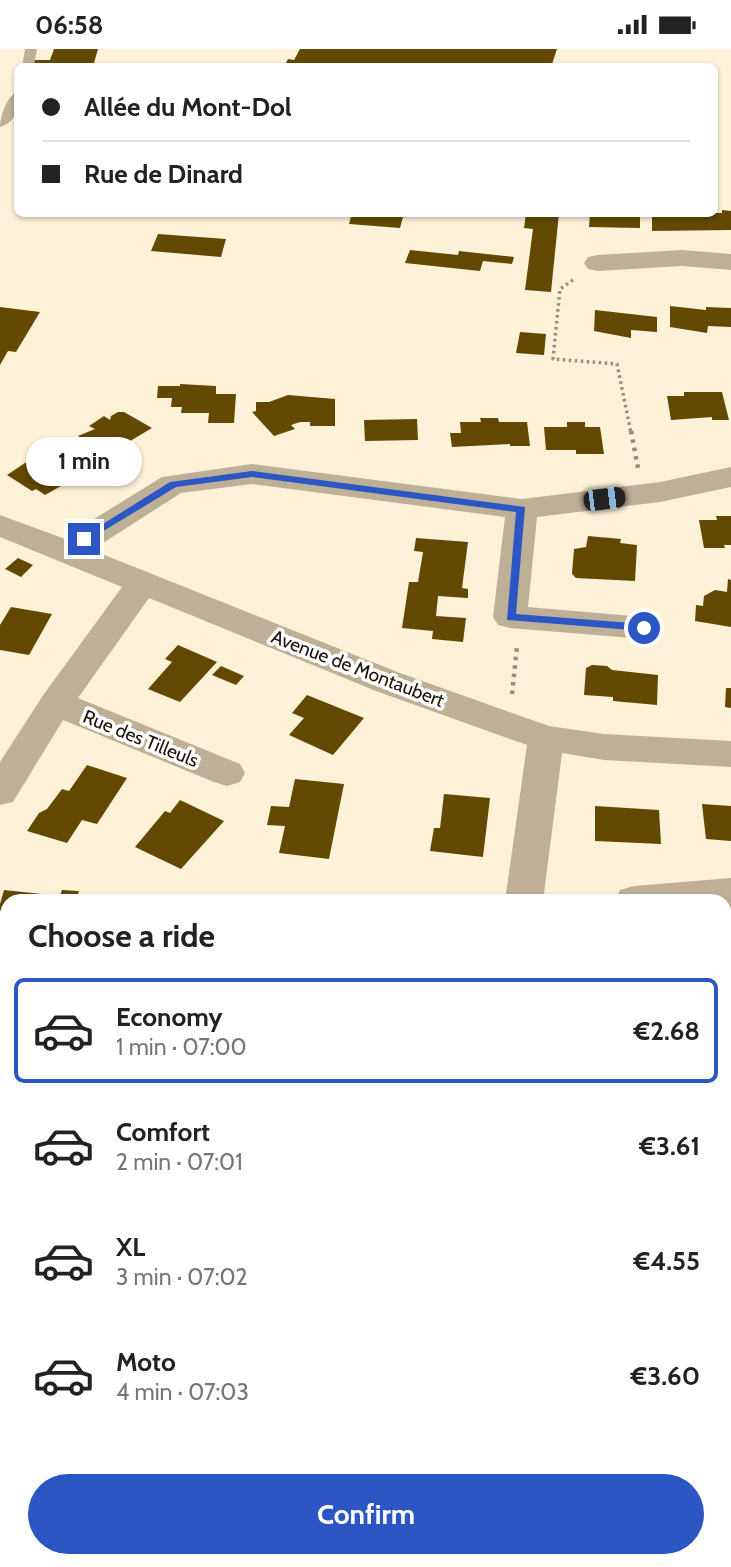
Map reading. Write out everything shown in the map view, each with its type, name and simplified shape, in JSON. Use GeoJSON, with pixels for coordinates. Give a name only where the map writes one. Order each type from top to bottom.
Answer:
{"type":"FeatureCollection","features":[{"type":"Feature","properties":{"kind":"street"},"geometry":{"type":"LineString","coordinates":[[598,263],[682,258],[731,262]]}},
{"type":"Feature","properties":{"kind":"street"},"geometry":{"type":"LineString","coordinates":[[71,553],[84,539],[173,484],[252,474],[522,509],[660,492],[731,477]]}},
{"type":"Feature","properties":{"kind":"street"},"geometry":{"type":"LineString","coordinates":[[522,509],[510,617],[644,628]]}},
{"type":"Feature","properties":{"kind":"street","name":"Avenue de Montaubert"},"geometry":{"type":"LineString","coordinates":[[0,525],[388,682],[546,738],[604,747],[731,754]]}},
{"type":"Feature","properties":{"kind":"street","name":"Rue des Tilleuls"},"geometry":{"type":"LineString","coordinates":[[0,792],[55,703],[129,599],[143,584]]}},
{"type":"Feature","properties":{"kind":"street","name":"Rue des Tilleuls"},"geometry":{"type":"LineString","coordinates":[[55,703],[227,773]]}},
{"type":"Feature","properties":{"kind":"street"},"geometry":{"type":"LineString","coordinates":[[525,894],[546,738]]}},
{"type":"Feature","properties":{"kind":"path"},"geometry":{"type":"LineString","coordinates":[[598,263],[560,289],[553,359],[617,364],[639,475]]}},
{"type":"Feature","properties":{"kind":"path"},"geometry":{"type":"LineString","coordinates":[[514,683],[521,618]]}},
{"type":"Feature","properties":{"kind":"building"},"geometry":{"type":"Polygon","coordinates":[[[54,49],[98,49],[94,63],[28,63],[29,60],[50,60],[54,49]]]}},
{"type":"Feature","properties":{"kind":"building"},"geometry":{"type":"Polygon","coordinates":[[[300,49],[557,49],[552,63],[286,63],[288,59],[294,60],[300,49]]]}},
{"type":"Feature","properties":{"kind":"building"},"geometry":{"type":"Polygon","coordinates":[[[722,210],[731,211],[731,230],[652,231],[652,217],[718,217],[718,213],[722,213],[722,210]]]}},
{"type":"Feature","properties":{"kind":"building"},"geometry":{"type":"Polygon","coordinates":[[[351,217],[403,217],[400,228],[349,224],[351,217]]]}},
{"type":"Feature","properties":{"kind":"building"},"geometry":{"type":"Polygon","coordinates":[[[526,217],[559,217],[551,292],[525,290],[533,229],[524,228],[526,217]]]}},
{"type":"Feature","properties":{"kind":"building"},"geometry":{"type":"Polygon","coordinates":[[[590,217],[640,217],[640,228],[589,227],[590,217]]]}},
{"type":"Feature","properties":{"kind":"building"},"geometry":{"type":"Polygon","coordinates":[[[158,234],[226,239],[221,257],[151,251],[158,234]]]}},
{"type":"Feature","properties":{"kind":"building"},"geometry":{"type":"Polygon","coordinates":[[[410,250],[458,255],[459,251],[514,257],[512,264],[483,261],[480,271],[405,263],[410,250]]]}},
{"type":"Feature","properties":{"kind":"building"},"geometry":{"type":"Polygon","coordinates":[[[670,306],[706,310],[706,307],[731,308],[731,327],[708,326],[707,333],[670,327],[670,306]]]}},
{"type":"Feature","properties":{"kind":"building"},"geometry":{"type":"Polygon","coordinates":[[[0,307],[40,312],[16,352],[8,351],[0,365],[0,307]]]}},
{"type":"Feature","properties":{"kind":"building"},"geometry":{"type":"Polygon","coordinates":[[[595,310],[657,317],[657,332],[631,330],[631,338],[594,331],[595,310]]]}},
{"type":"Feature","properties":{"kind":"building"},"geometry":{"type":"Polygon","coordinates":[[[520,332],[546,334],[544,355],[516,353],[520,332]]]}},
{"type":"Feature","properties":{"kind":"building"},"geometry":{"type":"Polygon","coordinates":[[[158,386],[216,386],[216,394],[236,394],[234,423],[208,423],[209,413],[181,413],[182,407],[171,407],[172,398],[157,398],[158,386]]]}},
{"type":"Feature","properties":{"kind":"building"},"geometry":{"type":"Polygon","coordinates":[[[684,392],[722,392],[729,420],[712,420],[712,417],[671,420],[667,396],[684,396],[684,392]]]}},
{"type":"Feature","properties":{"kind":"building"},"geometry":{"type":"Polygon","coordinates":[[[288,395],[335,399],[335,426],[310,426],[310,422],[300,422],[291,425],[295,429],[274,436],[252,412],[256,411],[256,402],[269,402],[288,395]]]}},
{"type":"Feature","properties":{"kind":"building"},"geometry":{"type":"Polygon","coordinates":[[[124,412],[152,428],[125,444],[141,454],[124,464],[78,436],[95,429],[89,426],[104,416],[110,420],[111,416],[124,412]]]}},
{"type":"Feature","properties":{"kind":"building"},"geometry":{"type":"Polygon","coordinates":[[[480,418],[498,418],[499,422],[527,422],[530,446],[510,444],[452,447],[450,433],[461,433],[460,422],[481,422],[480,418]]]}},
{"type":"Feature","properties":{"kind":"building"},"geometry":{"type":"Polygon","coordinates":[[[417,419],[418,440],[365,441],[364,420],[417,419]]]}},
{"type":"Feature","properties":{"kind":"building"},"geometry":{"type":"Polygon","coordinates":[[[567,422],[585,422],[585,427],[600,427],[604,454],[546,450],[544,427],[567,427],[567,422]]]}},
{"type":"Feature","properties":{"kind":"building"},"geometry":{"type":"Polygon","coordinates":[[[58,441],[104,469],[83,482],[66,471],[52,480],[61,486],[45,495],[36,489],[32,491],[7,475],[58,441]]]}},
{"type":"Feature","properties":{"kind":"building"},"geometry":{"type":"Polygon","coordinates":[[[716,516],[731,516],[731,545],[724,545],[725,548],[704,548],[699,520],[717,520],[716,516]]]}},
{"type":"Feature","properties":{"kind":"building"},"geometry":{"type":"Polygon","coordinates":[[[588,536],[621,539],[620,543],[637,545],[635,581],[576,578],[572,574],[574,549],[586,547],[588,536]]]}},
{"type":"Feature","properties":{"kind":"building"},"geometry":{"type":"Polygon","coordinates":[[[416,538],[468,542],[462,588],[468,589],[468,598],[438,596],[436,616],[466,618],[463,642],[432,639],[433,631],[402,628],[409,582],[418,582],[423,552],[414,551],[416,538]]]}},
{"type":"Feature","properties":{"kind":"building"},"geometry":{"type":"Polygon","coordinates":[[[18,558],[33,565],[21,577],[5,569],[18,558]]]}},
{"type":"Feature","properties":{"kind":"building"},"geometry":{"type":"Polygon","coordinates":[[[728,579],[731,580],[731,627],[695,621],[696,605],[703,606],[704,596],[715,590],[727,592],[728,579]]]}},
{"type":"Feature","properties":{"kind":"building"},"geometry":{"type":"Polygon","coordinates":[[[11,607],[52,614],[29,655],[0,650],[0,625],[11,607]]]}},
{"type":"Feature","properties":{"kind":"building"},"geometry":{"type":"Polygon","coordinates":[[[178,645],[217,662],[180,702],[148,689],[172,662],[165,659],[178,645]]]}},
{"type":"Feature","properties":{"kind":"building"},"geometry":{"type":"Polygon","coordinates":[[[592,665],[658,675],[657,705],[584,695],[586,668],[592,665]]]}},
{"type":"Feature","properties":{"kind":"building"},"geometry":{"type":"Polygon","coordinates":[[[221,666],[244,676],[236,685],[212,675],[221,666]]]}},
{"type":"Feature","properties":{"kind":"building"},"geometry":{"type":"Polygon","coordinates":[[[726,688],[731,688],[731,708],[725,707],[726,688]]]}},
{"type":"Feature","properties":{"kind":"building"},"geometry":{"type":"Polygon","coordinates":[[[307,695],[364,718],[333,755],[289,735],[304,718],[292,713],[307,695]]]}},
{"type":"Feature","properties":{"kind":"building"},"geometry":{"type":"Polygon","coordinates":[[[87,765],[127,778],[97,824],[82,820],[67,843],[27,831],[39,813],[47,809],[62,789],[69,791],[87,765]]]}},
{"type":"Feature","properties":{"kind":"building"},"geometry":{"type":"Polygon","coordinates":[[[295,779],[344,784],[329,859],[279,853],[285,826],[267,825],[271,806],[289,807],[295,779]]]}},
{"type":"Feature","properties":{"kind":"building"},"geometry":{"type":"Polygon","coordinates":[[[444,794],[490,798],[483,857],[430,851],[434,828],[440,828],[444,794]]]}},
{"type":"Feature","properties":{"kind":"building"},"geometry":{"type":"Polygon","coordinates":[[[180,800],[224,821],[181,869],[135,847],[165,811],[170,813],[180,800]]]}},
{"type":"Feature","properties":{"kind":"building"},"geometry":{"type":"Polygon","coordinates":[[[702,804],[731,806],[731,841],[706,839],[702,804]]]}},
{"type":"Feature","properties":{"kind":"building"},"geometry":{"type":"Polygon","coordinates":[[[595,806],[659,810],[661,844],[595,841],[595,806]]]}},
{"type":"Feature","properties":{"kind":"building"},"geometry":{"type":"Polygon","coordinates":[[[4,890],[41,894],[3,894],[4,890]]]}},
{"type":"Feature","properties":{"kind":"building"},"geometry":{"type":"Polygon","coordinates":[[[62,890],[79,891],[78,894],[61,894],[62,890]]]}},
{"type":"Feature","properties":{"kind":"route"},"geometry":{"type":"LineString","coordinates":[[84,539],[173,484],[252,474],[522,509],[510,617],[644,628]]}}]}
